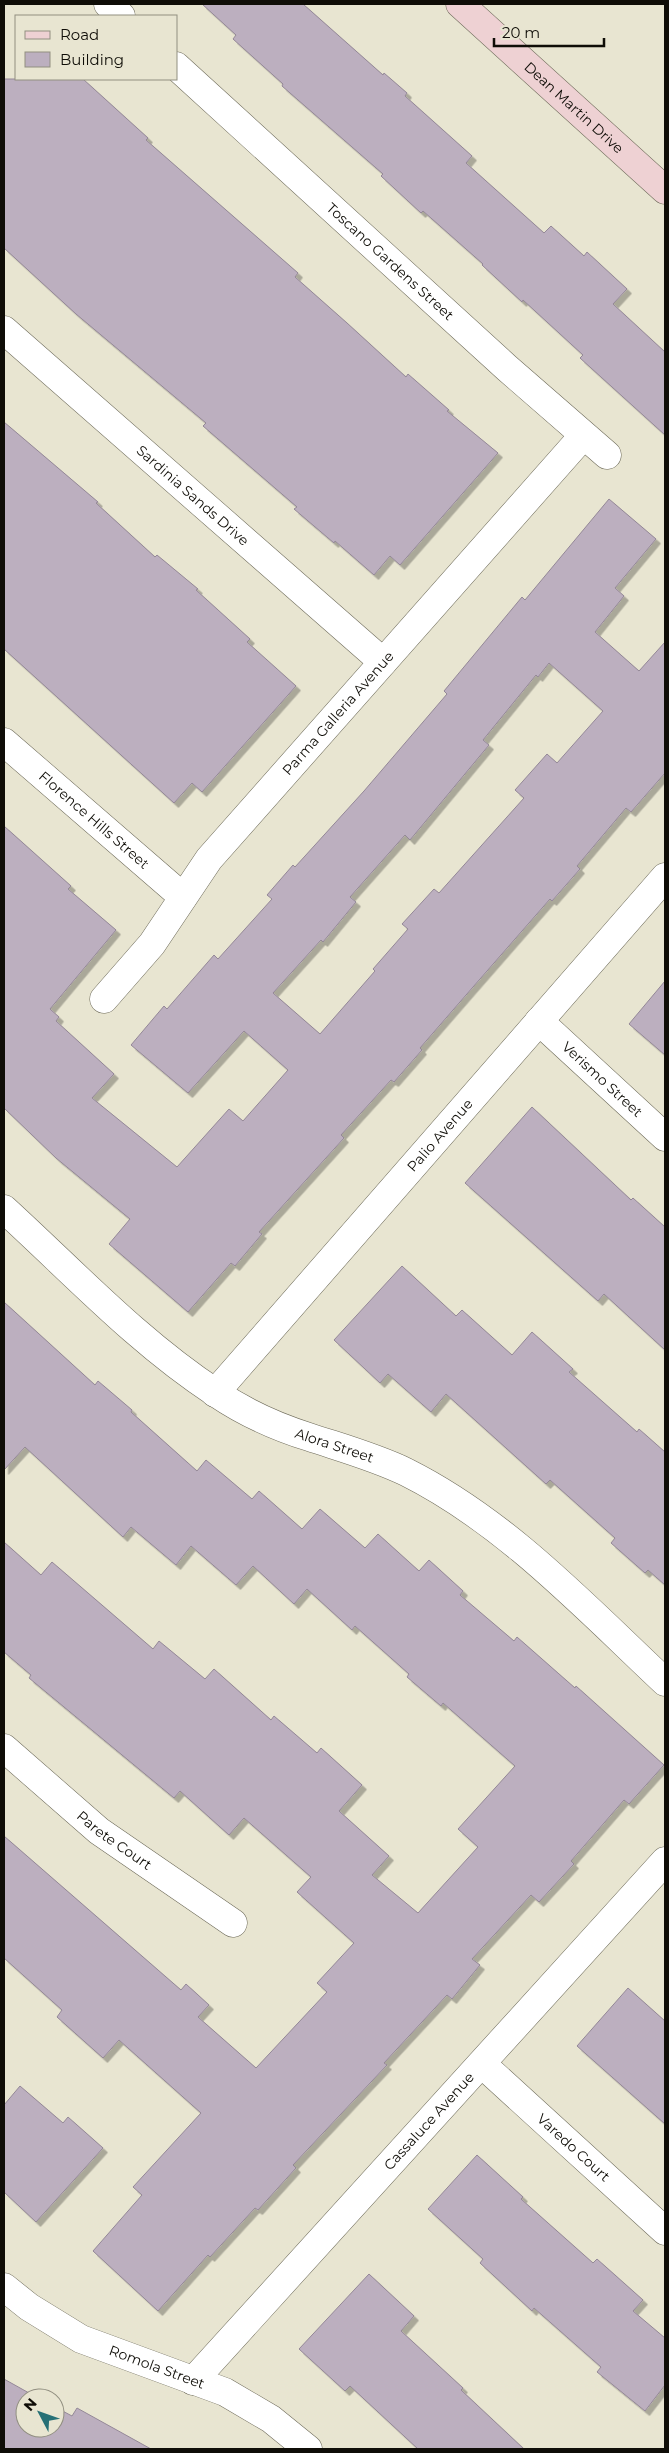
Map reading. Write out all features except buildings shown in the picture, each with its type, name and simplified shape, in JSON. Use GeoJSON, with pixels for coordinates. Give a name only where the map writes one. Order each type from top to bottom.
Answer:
{"type":"FeatureCollection","features":[{"type":"Feature","properties":{"kind":"street"},"geometry":{"type":"LineString","coordinates":[[108,4],[120,15]]}},
{"type":"Feature","properties":{"kind":"street","name":"Dean Martin Drive"},"geometry":{"type":"LineString","coordinates":[[460,4],[665,190]]}},
{"type":"Feature","properties":{"kind":"street","name":"Toscano Gardens Street"},"geometry":{"type":"LineString","coordinates":[[178,68],[583,436],[607,455]]}},
{"type":"Feature","properties":{"kind":"street","name":"Sardinia Sands Drive"},"geometry":{"type":"LineString","coordinates":[[4,330],[383,662]]}},
{"type":"Feature","properties":{"kind":"street","name":"Parma Galleria Avenue"},"geometry":{"type":"LineString","coordinates":[[104,999],[152,944],[209,859],[583,436]]}},
{"type":"Feature","properties":{"kind":"street","name":"Florence Hills Street"},"geometry":{"type":"LineString","coordinates":[[4,742],[183,898]]}},
{"type":"Feature","properties":{"kind":"street","name":"Palio Avenue"},"geometry":{"type":"LineString","coordinates":[[215,1392],[665,878]]}},
{"type":"Feature","properties":{"kind":"street","name":"Verismo Street"},"geometry":{"type":"LineString","coordinates":[[539,1022],[665,1136]]}},
{"type":"Feature","properties":{"kind":"street","name":"Alora Street"},"geometry":{"type":"LineString","coordinates":[[4,1209],[134,1330],[215,1392],[247,1412],[405,1472],[450,1496],[492,1526],[548,1573],[665,1682]]}},
{"type":"Feature","properties":{"kind":"street","name":"Parete Court"},"geometry":{"type":"LineString","coordinates":[[4,1748],[99,1831],[233,1923]]}},
{"type":"Feature","properties":{"kind":"street","name":"Cassaluce Avenue"},"geometry":{"type":"LineString","coordinates":[[193,2381],[665,1861]]}},
{"type":"Feature","properties":{"kind":"street","name":"Varedo Court"},"geometry":{"type":"LineString","coordinates":[[482,2064],[665,2231]]}},
{"type":"Feature","properties":{"kind":"street","name":"Romola Street"},"geometry":{"type":"LineString","coordinates":[[4,2287],[28,2307],[81,2339],[225,2392],[263,2414],[308,2449]]}}]}
